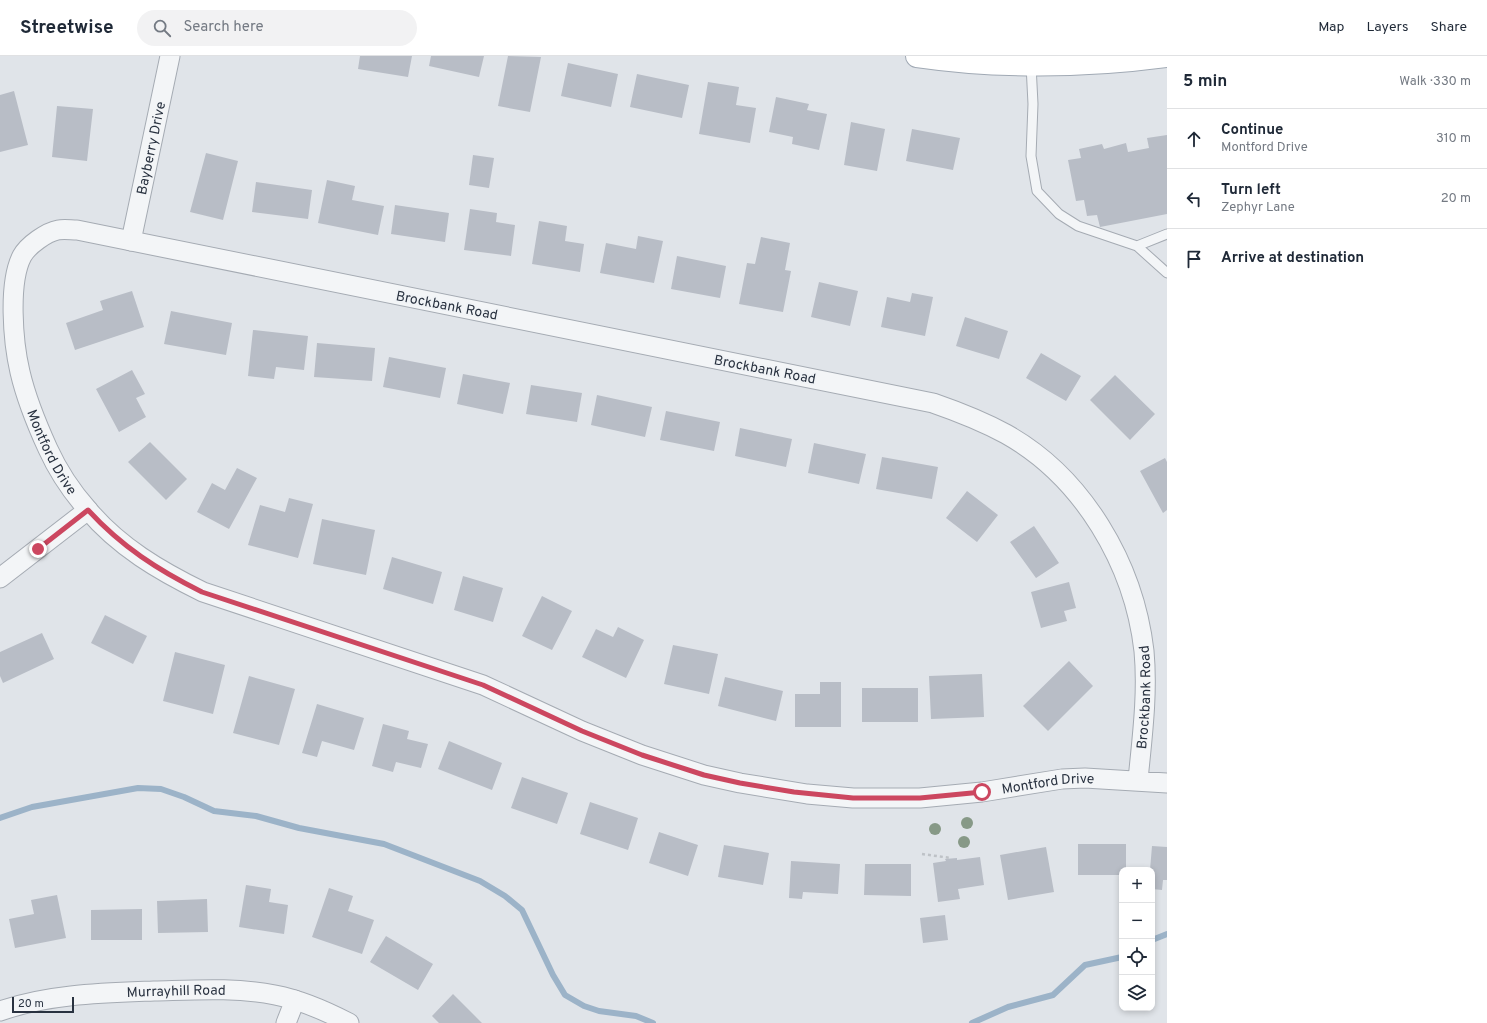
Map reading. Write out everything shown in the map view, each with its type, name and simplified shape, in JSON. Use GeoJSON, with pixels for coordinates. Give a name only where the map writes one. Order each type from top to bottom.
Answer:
{"type":"FeatureCollection","features":[{"type":"Feature","properties":{"kind":"main road"},"geometry":{"type":"LineString","coordinates":[[917,56],[955,61],[1031,65],[1122,62],[1166,56]]}},
{"type":"Feature","properties":{"kind":"street","name":"Bayberry Drive"},"geometry":{"type":"LineString","coordinates":[[131,241],[170,56]]}},
{"type":"Feature","properties":{"kind":"street","name":"Montford Drive"},"geometry":{"type":"LineString","coordinates":[[131,241],[77,230],[58,230],[42,236],[22,255],[14,280],[14,333],[20,372],[32,410],[58,468],[88,510],[103,527],[134,553],[168,575],[202,592],[483,685],[582,731],[642,755],[704,775],[740,783],[853,798],[928,797],[982,792],[1062,779],[1085,778],[1138,780],[1167,783]]}},
{"type":"Feature","properties":{"kind":"street","name":"Brockbank Road"},"geometry":{"type":"LineString","coordinates":[[131,241],[933,403],[971,416],[1007,435],[1040,458],[1071,487],[1096,519],[1114,551],[1131,591],[1137,612],[1144,651],[1145,694],[1138,780]]}},
{"type":"Feature","properties":{"kind":"street"},"geometry":{"type":"LineString","coordinates":[[0,578],[88,510]]}},
{"type":"Feature","properties":{"kind":"street","name":"Murrayhill Road"},"geometry":{"type":"LineString","coordinates":[[0,1011],[37,1000],[65,996],[220,989],[258,992],[295,1000],[349,1023]]}},
{"type":"Feature","properties":{"kind":"street"},"geometry":{"type":"LineString","coordinates":[[286,1023],[295,1000]]}},
{"type":"Feature","properties":{"kind":"lane"},"geometry":{"type":"LineString","coordinates":[[1031,65],[1031,156],[1037,191],[1059,214],[1078,226],[1137,246],[1167,273]]}},
{"type":"Feature","properties":{"kind":"lane"},"geometry":{"type":"LineString","coordinates":[[1137,246],[1167,234]]}},
{"type":"Feature","properties":{"kind":"path"},"geometry":{"type":"LineString","coordinates":[[922,854],[951,858]]}},
{"type":"Feature","properties":{"kind":"building"},"geometry":{"type":"Polygon","coordinates":[[[360,56],[412,56],[408,77],[358,69],[360,56]]]}},
{"type":"Feature","properties":{"kind":"building"},"geometry":{"type":"Polygon","coordinates":[[[431,56],[484,56],[479,77],[429,66],[431,56]]]}},
{"type":"Feature","properties":{"kind":"building"},"geometry":{"type":"Polygon","coordinates":[[[508,56],[541,57],[530,112],[498,106],[508,56]]]}},
{"type":"Feature","properties":{"kind":"building"},"geometry":{"type":"Polygon","coordinates":[[[568,63],[618,74],[611,107],[561,96],[568,63]]]}},
{"type":"Feature","properties":{"kind":"building"},"geometry":{"type":"Polygon","coordinates":[[[637,74],[689,85],[682,118],[630,107],[637,74]]]}},
{"type":"Feature","properties":{"kind":"building"},"geometry":{"type":"Polygon","coordinates":[[[708,82],[739,87],[736,105],[756,108],[750,143],[699,134],[708,82]]]}},
{"type":"Feature","properties":{"kind":"building"},"geometry":{"type":"Polygon","coordinates":[[[14,91],[28,145],[0,152],[0,95],[14,91]]]}},
{"type":"Feature","properties":{"kind":"building"},"geometry":{"type":"Polygon","coordinates":[[[776,97],[809,104],[807,110],[827,114],[819,150],[792,144],[793,137],[769,132],[776,97]]]}},
{"type":"Feature","properties":{"kind":"building"},"geometry":{"type":"Polygon","coordinates":[[[57,106],[93,109],[87,161],[52,157],[57,106]]]}},
{"type":"Feature","properties":{"kind":"building"},"geometry":{"type":"Polygon","coordinates":[[[851,122],[885,129],[877,171],[844,165],[851,122]]]}},
{"type":"Feature","properties":{"kind":"building"},"geometry":{"type":"Polygon","coordinates":[[[912,129],[960,138],[953,170],[906,161],[912,129]]]}},
{"type":"Feature","properties":{"kind":"building"},"geometry":{"type":"Polygon","coordinates":[[[1167,135],[1167,214],[1100,227],[1097,215],[1087,216],[1084,200],[1076,201],[1068,160],[1081,158],[1079,149],[1102,144],[1104,149],[1126,143],[1128,152],[1149,148],[1147,138],[1167,135]]]}},
{"type":"Feature","properties":{"kind":"building"},"geometry":{"type":"Polygon","coordinates":[[[206,153],[238,161],[223,220],[190,212],[206,153]]]}},
{"type":"Feature","properties":{"kind":"building"},"geometry":{"type":"Polygon","coordinates":[[[473,155],[494,158],[489,188],[469,185],[473,155]]]}},
{"type":"Feature","properties":{"kind":"building"},"geometry":{"type":"Polygon","coordinates":[[[327,180],[355,186],[352,200],[384,206],[378,235],[318,223],[327,180]]]}},
{"type":"Feature","properties":{"kind":"building"},"geometry":{"type":"Polygon","coordinates":[[[256,182],[312,190],[308,219],[252,212],[256,182]]]}},
{"type":"Feature","properties":{"kind":"building"},"geometry":{"type":"Polygon","coordinates":[[[395,205],[449,213],[445,242],[391,234],[395,205]]]}},
{"type":"Feature","properties":{"kind":"building"},"geometry":{"type":"Polygon","coordinates":[[[470,209],[497,213],[496,222],[515,225],[511,256],[464,250],[470,209]]]}},
{"type":"Feature","properties":{"kind":"building"},"geometry":{"type":"Polygon","coordinates":[[[539,221],[567,226],[565,241],[584,244],[580,272],[532,264],[539,221]]]}},
{"type":"Feature","properties":{"kind":"building"},"geometry":{"type":"Polygon","coordinates":[[[638,236],[663,241],[654,283],[600,273],[606,243],[636,249],[638,236]]]}},
{"type":"Feature","properties":{"kind":"building"},"geometry":{"type":"Polygon","coordinates":[[[761,237],[790,243],[785,270],[791,271],[783,312],[739,304],[747,263],[755,264],[761,237]]]}},
{"type":"Feature","properties":{"kind":"building"},"geometry":{"type":"Polygon","coordinates":[[[677,256],[726,266],[720,298],[671,289],[677,256]]]}},
{"type":"Feature","properties":{"kind":"building"},"geometry":{"type":"Polygon","coordinates":[[[819,282],[858,291],[850,326],[811,317],[819,282]]]}},
{"type":"Feature","properties":{"kind":"building"},"geometry":{"type":"Polygon","coordinates":[[[132,291],[144,327],[75,350],[66,323],[103,310],[100,301],[132,291]]]}},
{"type":"Feature","properties":{"kind":"building"},"geometry":{"type":"Polygon","coordinates":[[[912,293],[933,297],[925,336],[881,327],[887,297],[910,302],[912,293]]]}},
{"type":"Feature","properties":{"kind":"building"},"geometry":{"type":"Polygon","coordinates":[[[171,311],[232,323],[226,355],[164,344],[171,311]]]}},
{"type":"Feature","properties":{"kind":"building"},"geometry":{"type":"Polygon","coordinates":[[[965,317],[1008,331],[999,359],[956,346],[965,317]]]}},
{"type":"Feature","properties":{"kind":"building"},"geometry":{"type":"Polygon","coordinates":[[[253,330],[308,336],[304,370],[276,367],[274,379],[248,376],[253,330]]]}},
{"type":"Feature","properties":{"kind":"building"},"geometry":{"type":"Polygon","coordinates":[[[317,343],[375,348],[372,381],[314,377],[317,343]]]}},
{"type":"Feature","properties":{"kind":"building"},"geometry":{"type":"Polygon","coordinates":[[[1041,353],[1081,376],[1066,401],[1026,378],[1041,353]]]}},
{"type":"Feature","properties":{"kind":"building"},"geometry":{"type":"Polygon","coordinates":[[[389,357],[446,368],[440,398],[383,387],[389,357]]]}},
{"type":"Feature","properties":{"kind":"building"},"geometry":{"type":"Polygon","coordinates":[[[132,370],[145,394],[136,398],[146,417],[119,432],[96,389],[132,370]]]}},
{"type":"Feature","properties":{"kind":"building"},"geometry":{"type":"Polygon","coordinates":[[[463,374],[510,383],[503,414],[457,404],[463,374]]]}},
{"type":"Feature","properties":{"kind":"building"},"geometry":{"type":"Polygon","coordinates":[[[1115,375],[1155,414],[1130,440],[1090,400],[1115,375]]]}},
{"type":"Feature","properties":{"kind":"building"},"geometry":{"type":"Polygon","coordinates":[[[531,385],[582,393],[577,422],[526,414],[531,385]]]}},
{"type":"Feature","properties":{"kind":"building"},"geometry":{"type":"Polygon","coordinates":[[[597,395],[652,407],[645,437],[591,425],[597,395]]]}},
{"type":"Feature","properties":{"kind":"building"},"geometry":{"type":"Polygon","coordinates":[[[666,411],[720,422],[714,451],[660,440],[666,411]]]}},
{"type":"Feature","properties":{"kind":"building"},"geometry":{"type":"Polygon","coordinates":[[[740,428],[792,439],[786,467],[735,456],[740,428]]]}},
{"type":"Feature","properties":{"kind":"building"},"geometry":{"type":"Polygon","coordinates":[[[150,442],[187,479],[166,500],[128,462],[150,442]]]}},
{"type":"Feature","properties":{"kind":"building"},"geometry":{"type":"Polygon","coordinates":[[[814,443],[866,454],[859,484],[808,473],[814,443]]]}},
{"type":"Feature","properties":{"kind":"building"},"geometry":{"type":"Polygon","coordinates":[[[882,457],[938,467],[932,499],[876,489],[882,457]]]}},
{"type":"Feature","properties":{"kind":"building"},"geometry":{"type":"Polygon","coordinates":[[[1165,458],[1167,462],[1167,510],[1163,513],[1140,471],[1165,458]]]}},
{"type":"Feature","properties":{"kind":"building"},"geometry":{"type":"Polygon","coordinates":[[[237,468],[257,478],[229,529],[197,512],[212,483],[225,490],[237,468]]]}},
{"type":"Feature","properties":{"kind":"building"},"geometry":{"type":"Polygon","coordinates":[[[967,491],[998,515],[977,542],[946,518],[967,491]]]}},
{"type":"Feature","properties":{"kind":"building"},"geometry":{"type":"Polygon","coordinates":[[[289,498],[313,504],[298,558],[248,545],[260,505],[285,512],[289,498]]]}},
{"type":"Feature","properties":{"kind":"building"},"geometry":{"type":"Polygon","coordinates":[[[322,519],[375,530],[366,575],[313,564],[322,519]]]}},
{"type":"Feature","properties":{"kind":"building"},"geometry":{"type":"Polygon","coordinates":[[[1034,526],[1059,563],[1036,578],[1010,542],[1034,526]]]}},
{"type":"Feature","properties":{"kind":"building"},"geometry":{"type":"Polygon","coordinates":[[[392,557],[442,572],[433,604],[383,589],[392,557]]]}},
{"type":"Feature","properties":{"kind":"building"},"geometry":{"type":"Polygon","coordinates":[[[463,576],[503,588],[493,622],[454,610],[463,576]]]}},
{"type":"Feature","properties":{"kind":"building"},"geometry":{"type":"Polygon","coordinates":[[[1069,582],[1076,608],[1064,611],[1067,621],[1041,628],[1031,592],[1069,582]]]}},
{"type":"Feature","properties":{"kind":"building"},"geometry":{"type":"Polygon","coordinates":[[[542,596],[572,611],[552,650],[522,636],[542,596]]]}},
{"type":"Feature","properties":{"kind":"building"},"geometry":{"type":"Polygon","coordinates":[[[105,615],[147,636],[133,664],[91,643],[105,615]]]}},
{"type":"Feature","properties":{"kind":"building"},"geometry":{"type":"Polygon","coordinates":[[[618,627],[644,640],[626,678],[582,657],[596,629],[613,637],[618,627]]]}},
{"type":"Feature","properties":{"kind":"building"},"geometry":{"type":"Polygon","coordinates":[[[42,633],[54,659],[3,683],[0,676],[0,652],[42,633]]]}},
{"type":"Feature","properties":{"kind":"building"},"geometry":{"type":"Polygon","coordinates":[[[673,645],[718,654],[709,694],[664,684],[673,645]]]}},
{"type":"Feature","properties":{"kind":"building"},"geometry":{"type":"Polygon","coordinates":[[[175,652],[225,665],[213,714],[163,701],[175,652]]]}},
{"type":"Feature","properties":{"kind":"building"},"geometry":{"type":"Polygon","coordinates":[[[1069,661],[1093,686],[1048,731],[1023,706],[1069,661]]]}},
{"type":"Feature","properties":{"kind":"building"},"geometry":{"type":"Polygon","coordinates":[[[982,674],[984,717],[931,719],[929,676],[982,674]]]}},
{"type":"Feature","properties":{"kind":"building"},"geometry":{"type":"Polygon","coordinates":[[[249,676],[295,689],[279,745],[233,733],[249,676]]]}},
{"type":"Feature","properties":{"kind":"building"},"geometry":{"type":"Polygon","coordinates":[[[725,677],[783,691],[776,721],[718,706],[725,677]]]}},
{"type":"Feature","properties":{"kind":"building"},"geometry":{"type":"Polygon","coordinates":[[[820,682],[841,682],[841,727],[795,727],[795,694],[820,694],[820,682]]]}},
{"type":"Feature","properties":{"kind":"building"},"geometry":{"type":"Polygon","coordinates":[[[862,688],[918,688],[918,722],[862,722],[862,688]]]}},
{"type":"Feature","properties":{"kind":"building"},"geometry":{"type":"Polygon","coordinates":[[[317,704],[364,718],[354,750],[322,741],[317,757],[302,753],[317,704]]]}},
{"type":"Feature","properties":{"kind":"building"},"geometry":{"type":"Polygon","coordinates":[[[383,724],[409,731],[407,739],[428,744],[421,768],[396,762],[393,772],[372,766],[383,724]]]}},
{"type":"Feature","properties":{"kind":"building"},"geometry":{"type":"Polygon","coordinates":[[[449,741],[502,763],[492,790],[438,769],[449,741]]]}},
{"type":"Feature","properties":{"kind":"building"},"geometry":{"type":"Polygon","coordinates":[[[522,777],[568,793],[557,824],[511,808],[522,777]]]}},
{"type":"Feature","properties":{"kind":"building"},"geometry":{"type":"Polygon","coordinates":[[[590,802],[638,818],[628,850],[580,834],[590,802]]]}},
{"type":"Feature","properties":{"kind":"building"},"geometry":{"type":"Polygon","coordinates":[[[659,832],[698,845],[688,876],[649,863],[659,832]]]}},
{"type":"Feature","properties":{"kind":"building"},"geometry":{"type":"Polygon","coordinates":[[[1078,844],[1126,844],[1126,867],[1119,867],[1119,875],[1078,875],[1078,844]]]}},
{"type":"Feature","properties":{"kind":"building"},"geometry":{"type":"Polygon","coordinates":[[[724,845],[769,853],[763,885],[718,877],[724,845]]]}},
{"type":"Feature","properties":{"kind":"building"},"geometry":{"type":"Polygon","coordinates":[[[1152,846],[1167,847],[1167,880],[1163,880],[1162,890],[1155,889],[1155,867],[1150,867],[1152,846]]]}},
{"type":"Feature","properties":{"kind":"building"},"geometry":{"type":"Polygon","coordinates":[[[1046,847],[1054,892],[1008,900],[1000,855],[1046,847]]]}},
{"type":"Feature","properties":{"kind":"building"},"geometry":{"type":"Polygon","coordinates":[[[980,857],[984,885],[958,889],[960,899],[938,902],[933,863],[946,861],[945,859],[957,858],[957,860],[980,857]]]}},
{"type":"Feature","properties":{"kind":"building"},"geometry":{"type":"Polygon","coordinates":[[[791,861],[840,864],[838,894],[803,892],[802,899],[789,898],[791,861]]]}},
{"type":"Feature","properties":{"kind":"building"},"geometry":{"type":"Polygon","coordinates":[[[865,864],[911,864],[911,896],[864,895],[865,864]]]}},
{"type":"Feature","properties":{"kind":"building"},"geometry":{"type":"Polygon","coordinates":[[[246,885],[271,889],[269,902],[288,905],[284,934],[239,927],[246,885]]]}},
{"type":"Feature","properties":{"kind":"building"},"geometry":{"type":"Polygon","coordinates":[[[329,888],[353,896],[348,911],[374,920],[362,954],[312,937],[329,888]]]}},
{"type":"Feature","properties":{"kind":"building"},"geometry":{"type":"Polygon","coordinates":[[[57,895],[66,938],[15,948],[9,919],[34,914],[31,900],[57,895]]]}},
{"type":"Feature","properties":{"kind":"building"},"geometry":{"type":"Polygon","coordinates":[[[207,899],[208,932],[158,933],[157,901],[207,899]]]}},
{"type":"Feature","properties":{"kind":"building"},"geometry":{"type":"Polygon","coordinates":[[[142,909],[142,940],[91,940],[91,910],[142,909]]]}},
{"type":"Feature","properties":{"kind":"building"},"geometry":{"type":"Polygon","coordinates":[[[945,915],[948,940],[923,943],[920,918],[945,915]]]}},
{"type":"Feature","properties":{"kind":"building"},"geometry":{"type":"Polygon","coordinates":[[[386,936],[433,964],[418,990],[370,962],[386,936]]]}},
{"type":"Feature","properties":{"kind":"building"},"geometry":{"type":"Polygon","coordinates":[[[453,994],[482,1023],[439,1023],[432,1016],[453,994]]]}},
{"type":"Feature","properties":{"kind":"waterway"},"geometry":{"type":"LineString","coordinates":[[0,818],[32,807],[138,788],[161,789],[184,797],[214,811],[256,816],[299,828],[384,844],[480,881],[505,896],[522,910],[553,975],[565,995],[584,1006],[599,1011],[636,1016],[653,1023]]}},
{"type":"Feature","properties":{"kind":"waterway"},"geometry":{"type":"LineString","coordinates":[[1154,939],[1167,934]]}},
{"type":"Feature","properties":{"kind":"waterway"},"geometry":{"type":"LineString","coordinates":[[972,1023],[1008,1007],[1053,995],[1085,965],[1119,958]]}},
{"type":"Feature","properties":{"kind":"route"},"geometry":{"type":"LineString","coordinates":[[38,549],[88,510],[103,527],[134,553],[168,575],[202,592],[483,685],[582,731],[642,755],[704,775],[794,792],[853,798],[920,798],[982,792]]}}]}
